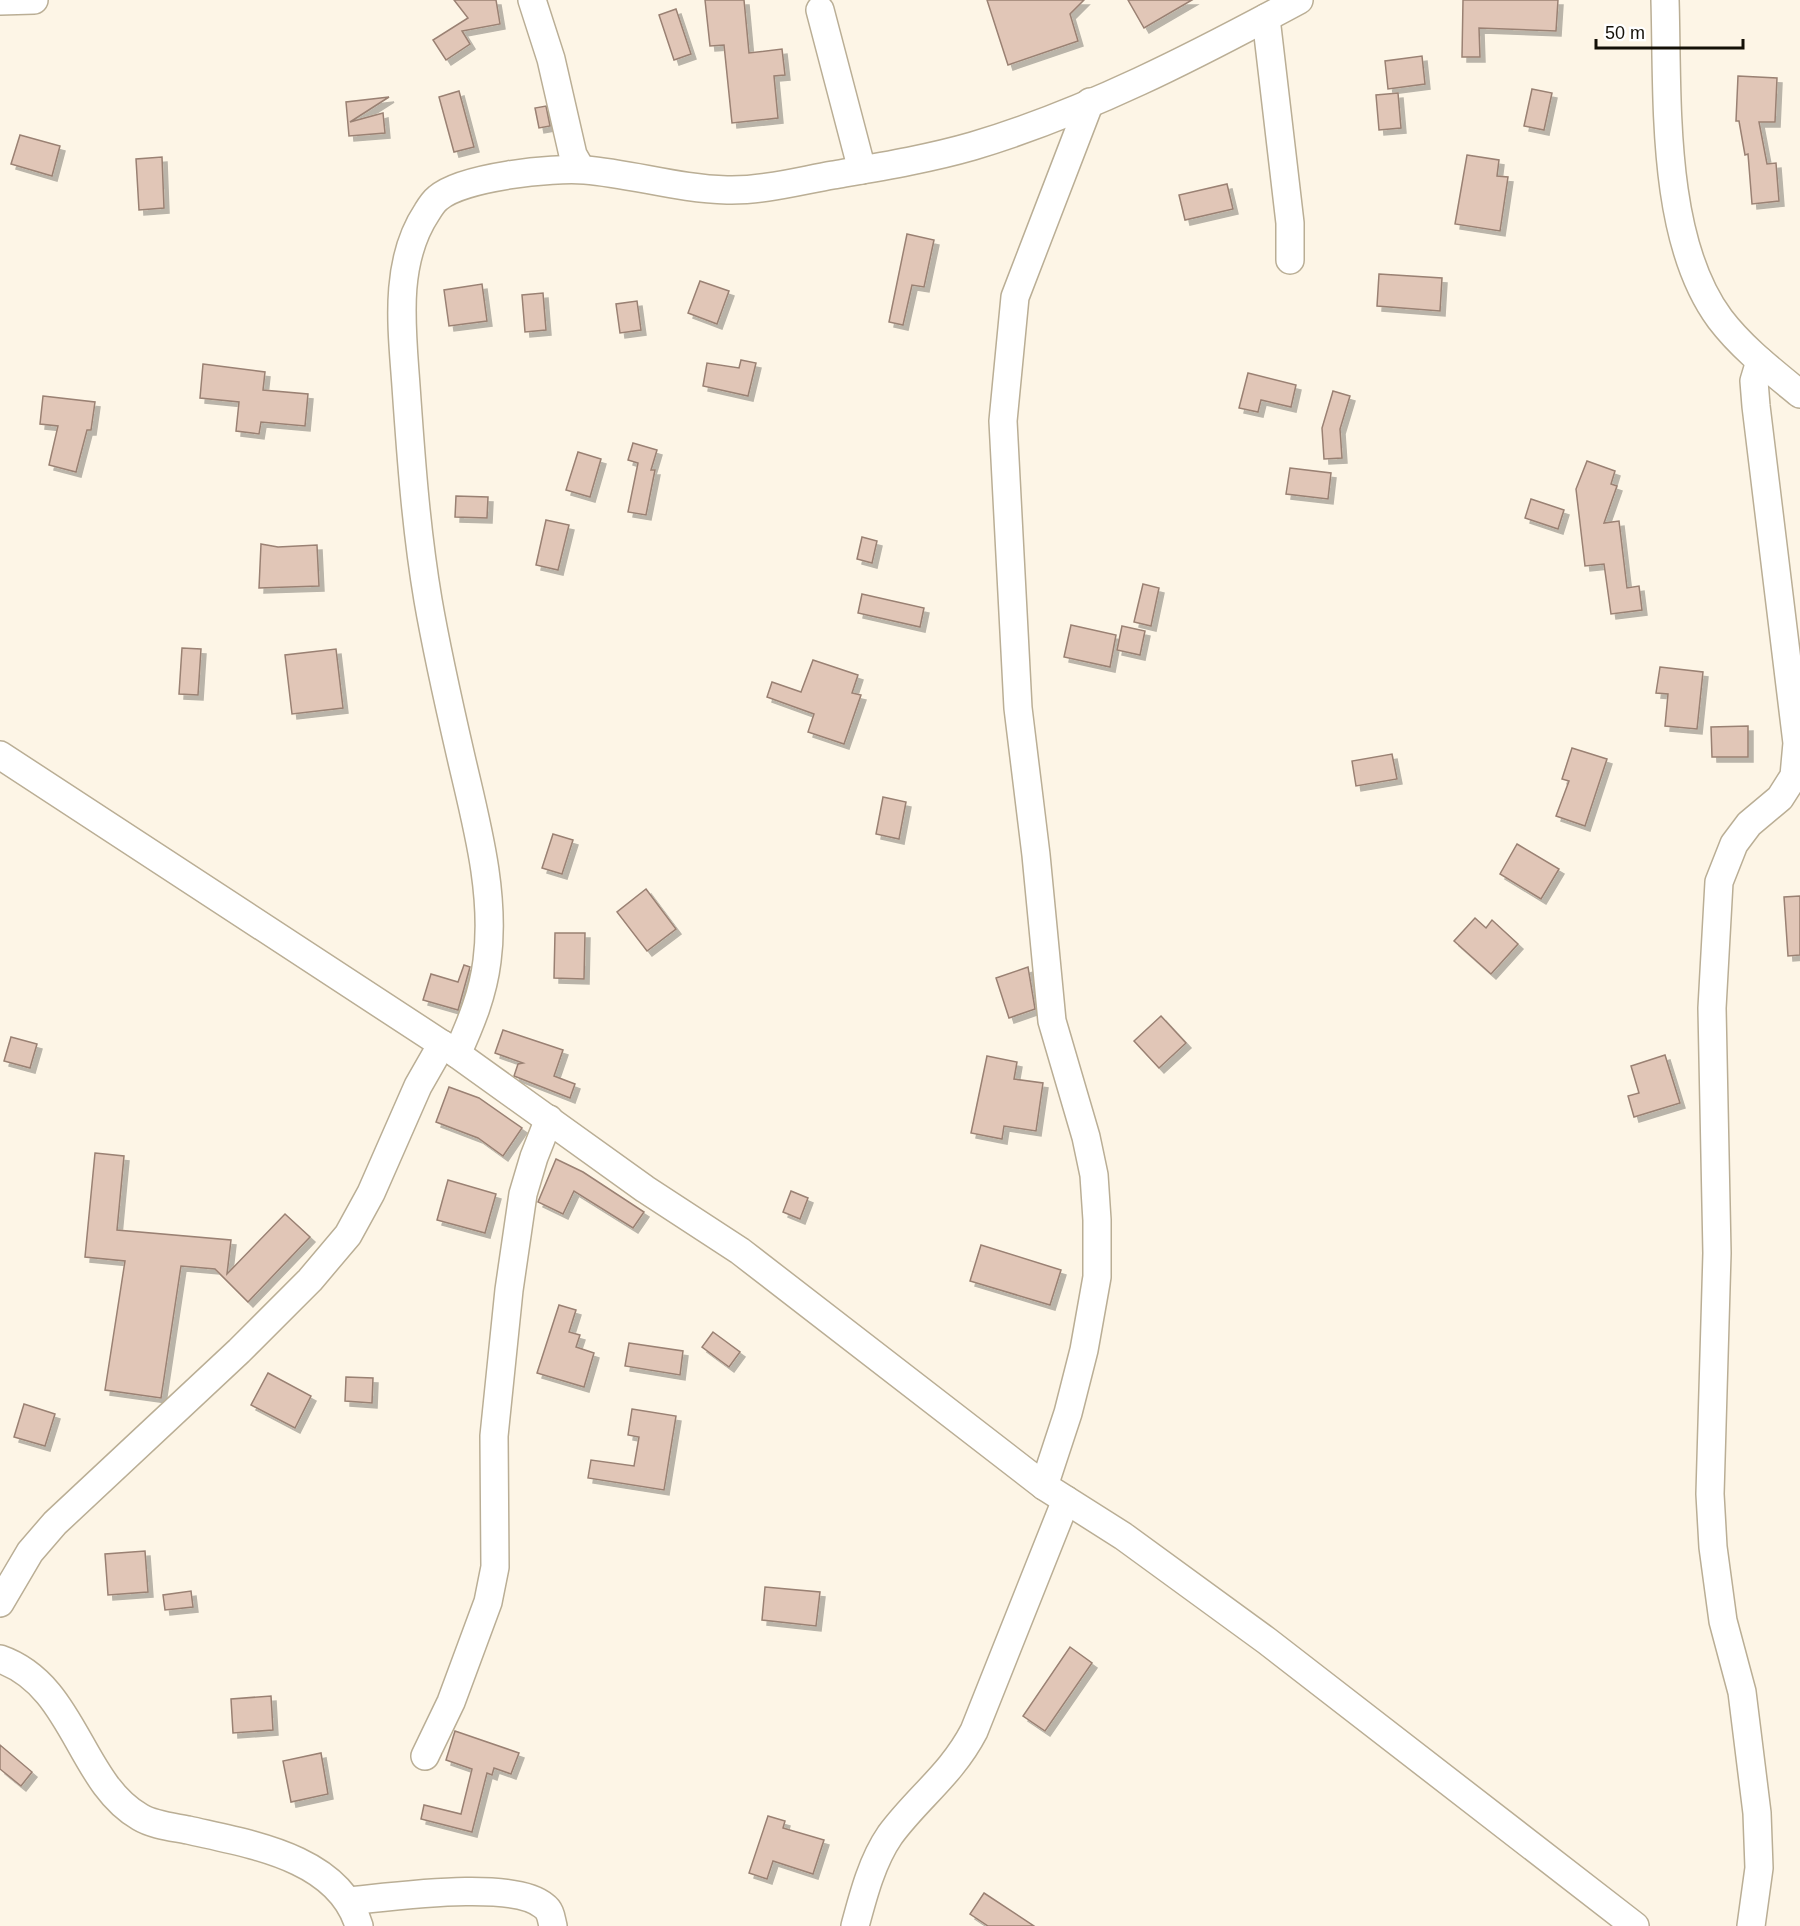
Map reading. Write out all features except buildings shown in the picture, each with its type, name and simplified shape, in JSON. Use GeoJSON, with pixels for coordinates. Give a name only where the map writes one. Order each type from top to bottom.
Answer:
{"type":"FeatureCollection","features":[{"type":"Feature","properties":{"kind":"street"},"geometry":{"type":"LineString","coordinates":[[0,1],[34,0]]}},
{"type":"Feature","properties":{"kind":"street"},"geometry":{"type":"LineString","coordinates":[[532,0],[551,59],[573,155],[581,169]]}},
{"type":"Feature","properties":{"kind":"street"},"geometry":{"type":"LineString","coordinates":[[0,1603],[30,1552],[55,1523],[239,1352],[310,1280],[348,1235],[371,1192],[418,1086],[472,1021],[482,991],[488,956],[488,913],[482,858],[428,599],[411,467],[402,335],[402,284],[411,246],[420,225],[439,197],[459,186],[489,178],[581,169],[697,188],[732,190],[862,170],[971,147],[1043,122],[1129,86],[1299,0]]}},
{"type":"Feature","properties":{"kind":"street"},"geometry":{"type":"LineString","coordinates":[[1665,0],[1672,181],[1691,264],[1720,319],[1760,361],[1800,394]]}},
{"type":"Feature","properties":{"kind":"street"},"geometry":{"type":"LineString","coordinates":[[820,10],[862,170]]}},
{"type":"Feature","properties":{"kind":"street"},"geometry":{"type":"LineString","coordinates":[[1266,18],[1290,223],[1290,260]]}},
{"type":"Feature","properties":{"kind":"street"},"geometry":{"type":"LineString","coordinates":[[855,1926],[874,1866],[889,1837],[961,1756],[974,1731],[1055,1493],[1068,1413],[1084,1350],[1097,1276],[1094,1175],[1086,1137],[1052,1021],[1036,855],[1018,708],[1003,421],[1015,297],[1089,102]]}},
{"type":"Feature","properties":{"kind":"street"},"geometry":{"type":"LineString","coordinates":[[1043,122],[1071,147]]}},
{"type":"Feature","properties":{"kind":"street"},"geometry":{"type":"LineString","coordinates":[[1751,1926],[1759,1869],[1757,1813],[1742,1692],[1723,1621],[1713,1547],[1710,1494],[1717,1253],[1712,1008],[1719,882],[1734,844],[1749,824],[1780,798],[1794,776],[1796,762],[1797,743],[1756,406],[1754,381],[1760,361]]}},
{"type":"Feature","properties":{"kind":"street"},"geometry":{"type":"LineString","coordinates":[[0,755],[449,1049],[645,1189],[740,1251],[1055,1493],[1123,1536],[1267,1641],[1635,1926]]}},
{"type":"Feature","properties":{"kind":"street"},"geometry":{"type":"LineString","coordinates":[[425,1756],[451,1702],[488,1602],[495,1567],[494,1436],[509,1290],[523,1194],[549,1119]]}},
{"type":"Feature","properties":{"kind":"street"},"geometry":{"type":"LineString","coordinates":[[0,1659],[22,1669],[39,1682],[53,1700],[102,1778],[126,1807],[141,1818],[231,1840],[294,1861],[317,1872],[349,1901],[358,1926]]}},
{"type":"Feature","properties":{"kind":"street"},"geometry":{"type":"LineString","coordinates":[[349,1901],[451,1892],[498,1892],[525,1896],[543,1905],[551,1914],[553,1926]]}}]}
